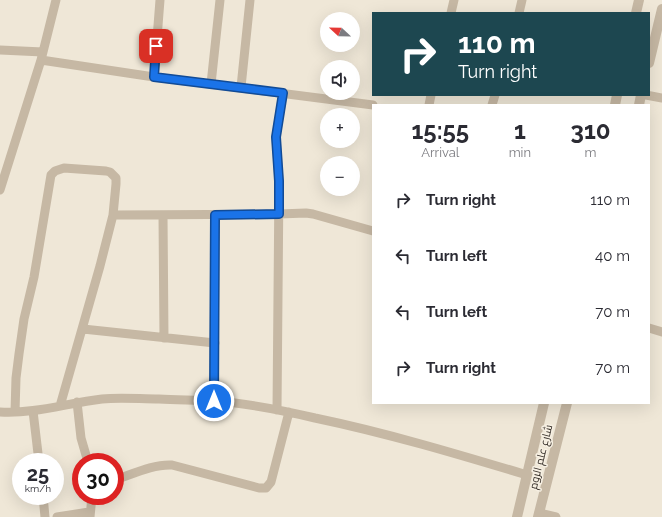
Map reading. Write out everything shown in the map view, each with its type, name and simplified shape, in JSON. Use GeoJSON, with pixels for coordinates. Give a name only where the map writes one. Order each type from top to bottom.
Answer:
{"type":"FeatureCollection","features":[{"type":"Feature","properties":{"kind":"street"},"geometry":{"type":"LineString","coordinates":[[0,190],[42,56],[56,0]]}},
{"type":"Feature","properties":{"kind":"street"},"geometry":{"type":"LineString","coordinates":[[154,77],[160,0]]}},
{"type":"Feature","properties":{"kind":"street"},"geometry":{"type":"LineString","coordinates":[[211,84],[220,0]]}},
{"type":"Feature","properties":{"kind":"street"},"geometry":{"type":"LineString","coordinates":[[241,87],[250,0]]}},
{"type":"Feature","properties":{"kind":"street"},"geometry":{"type":"LineString","coordinates":[[451,12],[454,0]]}},
{"type":"Feature","properties":{"kind":"street"},"geometry":{"type":"LineString","coordinates":[[518,12],[522,0]]}},
{"type":"Feature","properties":{"kind":"street"},"geometry":{"type":"LineString","coordinates":[[636,12],[640,0]]}},
{"type":"Feature","properties":{"kind":"street"},"geometry":{"type":"LineString","coordinates":[[650,54],[653,28],[662,9]]}},
{"type":"Feature","properties":{"kind":"street"},"geometry":{"type":"LineString","coordinates":[[0,50],[42,56],[154,77],[372,105]]}},
{"type":"Feature","properties":{"kind":"street"},"geometry":{"type":"LineString","coordinates":[[277,410],[279,181],[276,137],[283,93]]}},
{"type":"Feature","properties":{"kind":"street"},"geometry":{"type":"LineString","coordinates":[[650,96],[662,98]]}},
{"type":"Feature","properties":{"kind":"street"},"geometry":{"type":"LineString","coordinates":[[15,412],[18,354],[24,319],[34,278],[51,175],[55,171],[64,168],[110,172],[116,178],[116,184],[107,239],[83,329],[60,406]]}},
{"type":"Feature","properties":{"kind":"street"},"geometry":{"type":"LineString","coordinates":[[112,215],[306,213],[372,231]]}},
{"type":"Feature","properties":{"kind":"street"},"geometry":{"type":"LineString","coordinates":[[163,215],[164,338]]}},
{"type":"Feature","properties":{"kind":"street"},"geometry":{"type":"LineString","coordinates":[[214,401],[215,215]]}},
{"type":"Feature","properties":{"kind":"street"},"geometry":{"type":"LineString","coordinates":[[650,328],[662,332]]}},
{"type":"Feature","properties":{"kind":"street"},"geometry":{"type":"LineString","coordinates":[[83,329],[215,343]]}},
{"type":"Feature","properties":{"kind":"street"},"geometry":{"type":"LineString","coordinates":[[0,412],[33,411],[77,402],[104,399],[214,401],[289,412],[412,441],[528,475]]}},
{"type":"Feature","properties":{"kind":"street"},"geometry":{"type":"LineString","coordinates":[[77,402],[81,438],[85,453]]}},
{"type":"Feature","properties":{"kind":"street","name":"شارع علم الروم"},"geometry":{"type":"LineString","coordinates":[[518,517],[544,404]]}},
{"type":"Feature","properties":{"kind":"street","name":"شارع علم الروم"},"geometry":{"type":"LineString","coordinates":[[539,515],[567,404]]}},
{"type":"Feature","properties":{"kind":"street"},"geometry":{"type":"LineString","coordinates":[[33,411],[38,453]]}},
{"type":"Feature","properties":{"kind":"street"},"geometry":{"type":"LineString","coordinates":[[124,477],[153,467],[172,465],[259,488],[266,488],[271,482],[289,412]]}},
{"type":"Feature","properties":{"kind":"street"},"geometry":{"type":"LineString","coordinates":[[44,505],[46,517]]}},
{"type":"Feature","properties":{"kind":"street"},"geometry":{"type":"LineString","coordinates":[[57,517],[90,515],[91,505]]}},
{"type":"Feature","properties":{"kind":"street"},"geometry":{"type":"LineString","coordinates":[[539,515],[556,517]]}},
{"type":"Feature","properties":{"kind":"route"},"geometry":{"type":"LineString","coordinates":[[156,46],[154,77],[283,93],[276,137],[279,181],[279,214],[215,215],[214,401]]}}]}
